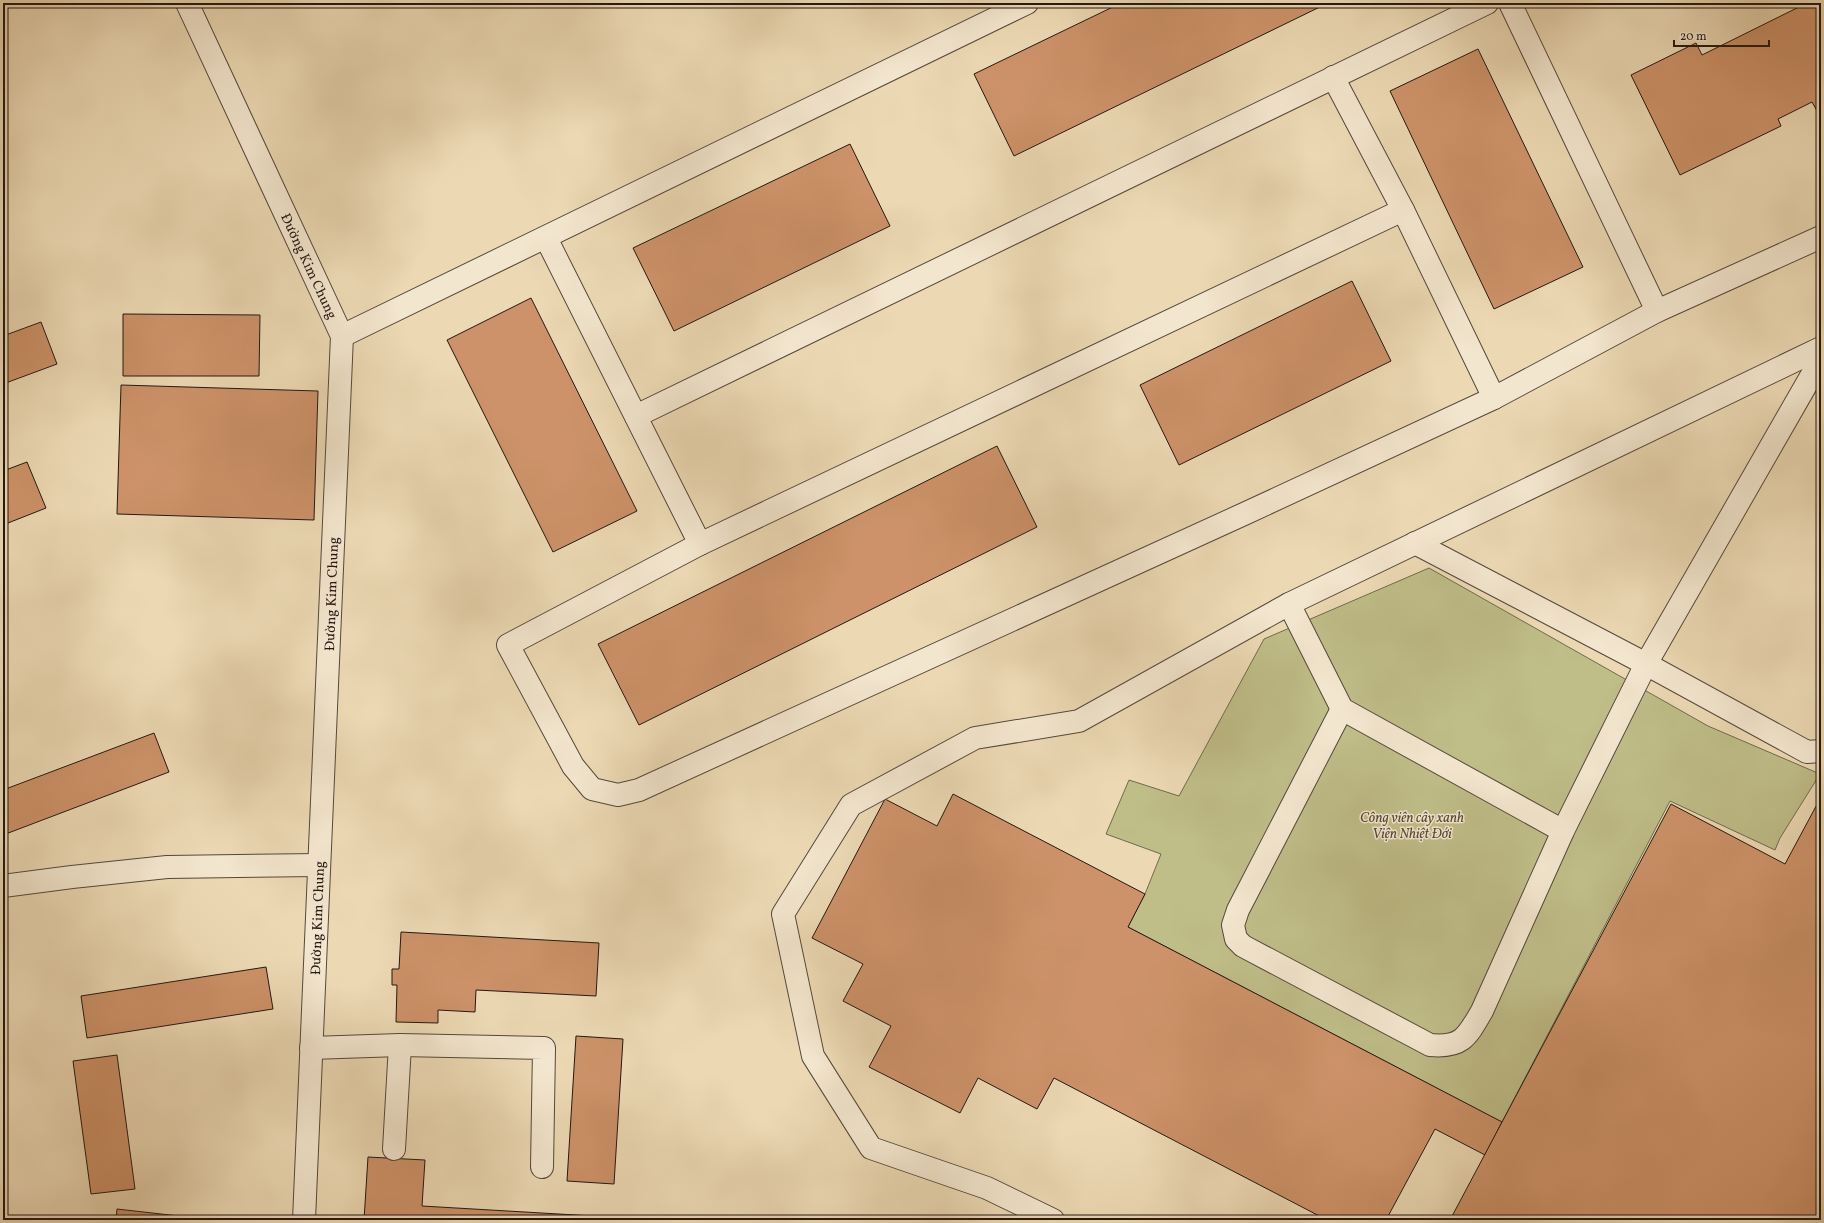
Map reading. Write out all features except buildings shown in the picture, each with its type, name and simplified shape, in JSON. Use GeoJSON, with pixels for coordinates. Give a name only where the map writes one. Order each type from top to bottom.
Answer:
{"type":"FeatureCollection","features":[{"type":"Feature","properties":{"kind":"street","name":"Đường Kim Chung"},"geometry":{"type":"LineString","coordinates":[[187,3],[342,336],[304,1220]]}},
{"type":"Feature","properties":{"kind":"street"},"geometry":{"type":"LineString","coordinates":[[342,336],[1027,3]]}},
{"type":"Feature","properties":{"kind":"street"},"geometry":{"type":"LineString","coordinates":[[636,416],[1487,3]]}},
{"type":"Feature","properties":{"kind":"street"},"geometry":{"type":"LineString","coordinates":[[1510,3],[1657,311]]}},
{"type":"Feature","properties":{"kind":"street"},"geometry":{"type":"LineString","coordinates":[[1332,77],[1402,210],[1494,398]]}},
{"type":"Feature","properties":{"kind":"street"},"geometry":{"type":"LineString","coordinates":[[1402,210],[700,544],[508,645],[573,766],[592,789],[618,795],[639,790],[1244,514],[1494,398],[1657,311],[1821,238]]}},
{"type":"Feature","properties":{"kind":"street"},"geometry":{"type":"LineString","coordinates":[[546,238],[700,544]]}},
{"type":"Feature","properties":{"kind":"street"},"geometry":{"type":"LineString","coordinates":[[1053,1220],[987,1188],[871,1148],[813,1056],[783,914],[851,805],[974,738],[1079,721],[1289,604],[1821,348]]}},
{"type":"Feature","properties":{"kind":"street"},"geometry":{"type":"LineString","coordinates":[[1342,709],[1238,910],[1233,925],[1236,939],[1243,946],[1430,1045],[1453,1045],[1463,1040],[1470,1033],[1482,1011],[1563,831],[1646,664],[1821,359]]}},
{"type":"Feature","properties":{"kind":"street"},"geometry":{"type":"LineString","coordinates":[[1415,543],[1646,664],[1807,752],[1821,751]]}},
{"type":"Feature","properties":{"kind":"street"},"geometry":{"type":"LineString","coordinates":[[1289,604],[1342,709],[1563,831]]}},
{"type":"Feature","properties":{"kind":"street"},"geometry":{"type":"LineString","coordinates":[[3,886],[72,876],[167,867],[319,865]]}},
{"type":"Feature","properties":{"kind":"street"},"geometry":{"type":"LineString","coordinates":[[312,1048],[400,1045],[544,1048],[542,1167]]}},
{"type":"Feature","properties":{"kind":"street"},"geometry":{"type":"LineString","coordinates":[[394,1149],[400,1045]]}},
{"type":"Feature","properties":{"kind":"green space","name":"Công viên cây xanh Viện Nhiệt Đới"},"geometry":{"type":"Polygon","coordinates":[[[1429,568],[1708,726],[1820,774],[1780,838],[1775,850],[1670,801],[1502,1122],[1128,927],[1145,894],[1161,854],[1106,834],[1129,780],[1179,796],[1264,639],[1429,568]]]}}]}
